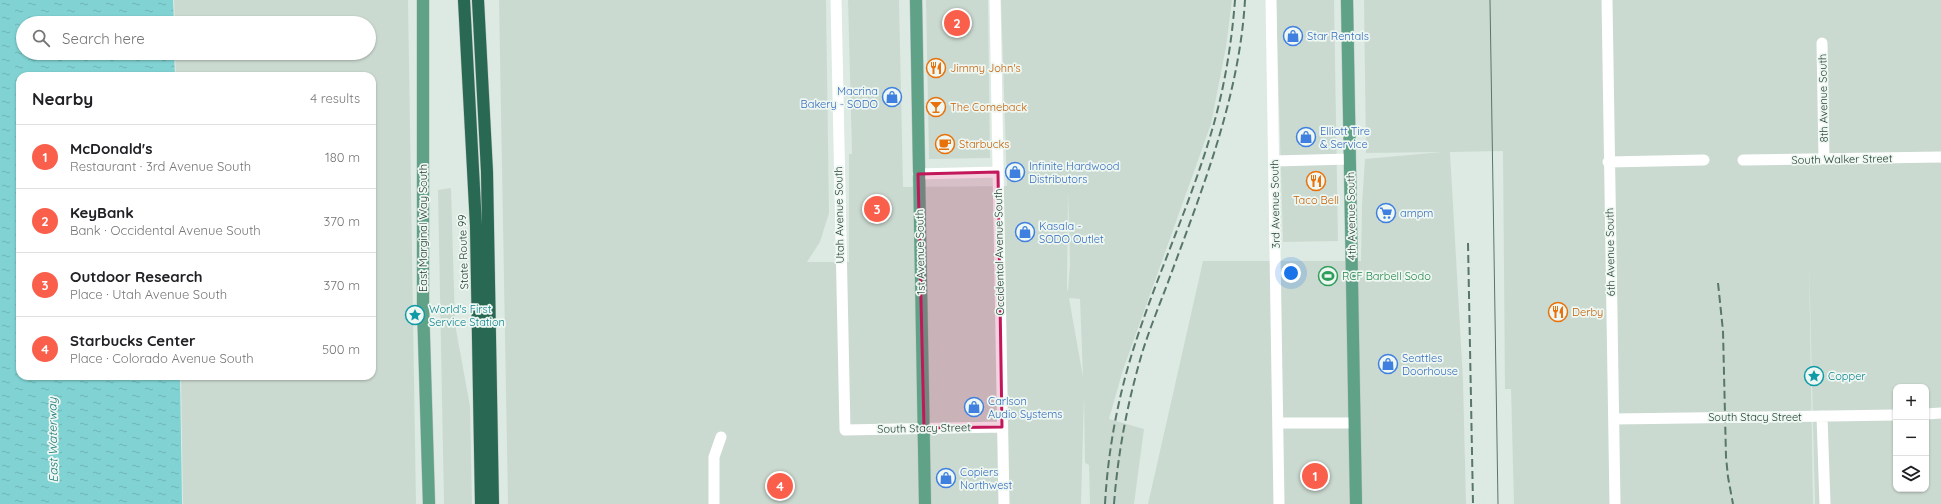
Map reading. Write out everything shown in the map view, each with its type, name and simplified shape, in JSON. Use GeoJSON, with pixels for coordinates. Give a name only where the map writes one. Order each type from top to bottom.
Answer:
{"type":"FeatureCollection","features":[{"type":"Feature","properties":{"kind":"highway","name":"State Route 99"},"geometry":{"type":"LineString","coordinates":[[464,0],[476,226],[481,504]]}},
{"type":"Feature","properties":{"kind":"highway"},"geometry":{"type":"LineString","coordinates":[[478,0],[487,172],[493,504]]}},
{"type":"Feature","properties":{"kind":"main road","name":"East Marginal Way South"},"geometry":{"type":"LineString","coordinates":[[423,0],[423,305],[429,504]]}},
{"type":"Feature","properties":{"kind":"main road","name":"1st Avenue South"},"geometry":{"type":"LineString","coordinates":[[916,0],[925,504]]}},
{"type":"Feature","properties":{"kind":"main road","name":"4th Avenue South"},"geometry":{"type":"LineString","coordinates":[[1347,0],[1356,504]]}},
{"type":"Feature","properties":{"kind":"street","name":"Utah Avenue South"},"geometry":{"type":"LineString","coordinates":[[836,0],[845,430]]}},
{"type":"Feature","properties":{"kind":"street","name":"Occidental Avenue South"},"geometry":{"type":"LineString","coordinates":[[995,0],[1004,504]]}},
{"type":"Feature","properties":{"kind":"street","name":"3rd Avenue South"},"geometry":{"type":"LineString","coordinates":[[1271,0],[1279,504]]}},
{"type":"Feature","properties":{"kind":"street","name":"6th Avenue South"},"geometry":{"type":"LineString","coordinates":[[1607,0],[1608,162],[1615,504]]}},
{"type":"Feature","properties":{"kind":"street","name":"8th Avenue South"},"geometry":{"type":"LineString","coordinates":[[1822,43],[1824,156]]}},
{"type":"Feature","properties":{"kind":"street","name":"South Walker Street"},"geometry":{"type":"LineString","coordinates":[[1743,160],[1824,156],[1941,158]]}},
{"type":"Feature","properties":{"kind":"street"},"geometry":{"type":"LineString","coordinates":[[1274,161],[1350,159]]}},
{"type":"Feature","properties":{"kind":"street"},"geometry":{"type":"LineString","coordinates":[[1608,162],[1704,160]]}},
{"type":"Feature","properties":{"kind":"street"},"geometry":{"type":"LineString","coordinates":[[918,174],[998,172]]}},
{"type":"Feature","properties":{"kind":"street","name":"South Stacy Street"},"geometry":{"type":"LineString","coordinates":[[1614,419],[1893,414]]}},
{"type":"Feature","properties":{"kind":"street"},"geometry":{"type":"LineString","coordinates":[[1929,414],[1941,414]]}},
{"type":"Feature","properties":{"kind":"street"},"geometry":{"type":"LineString","coordinates":[[1822,416],[1825,504]]}},
{"type":"Feature","properties":{"kind":"street"},"geometry":{"type":"LineString","coordinates":[[1278,423],[1354,423]]}},
{"type":"Feature","properties":{"kind":"street","name":"South Stacy Street"},"geometry":{"type":"LineString","coordinates":[[845,430],[1002,427]]}},
{"type":"Feature","properties":{"kind":"street"},"geometry":{"type":"LineString","coordinates":[[714,504],[714,456],[721,437]]}},
{"type":"Feature","properties":{"kind":"highlighted area"},"geometry":{"type":"Polygon","coordinates":[[[998,172],[1002,427],[924,428],[918,174],[998,172]]]}},
{"type":"Feature","properties":{"kind":"shaded area"},"geometry":{"type":"Polygon","coordinates":[[[174,0],[408,0],[416,504],[183,504],[181,380],[376,380],[376,72],[176,72],[175,60],[376,60],[376,16],[175,16],[174,0]]]}},
{"type":"Feature","properties":{"kind":"shaded area"},"geometry":{"type":"Polygon","coordinates":[[[499,0],[826,0],[829,213],[820,242],[807,262],[849,262],[849,154],[852,154],[848,0],[899,0],[903,187],[1007,186],[1001,0],[1232,0],[1226,47],[1211,124],[1123,370],[1109,419],[1144,429],[1134,504],[1090,504],[1089,465],[1085,463],[1084,396],[1081,504],[508,504],[499,0]],[[1068,192],[1067,289],[1068,291],[1070,264],[1068,192]],[[1069,298],[1083,377],[1080,299],[1069,298]]]}},
{"type":"Feature","properties":{"kind":"shaded area"},"geometry":{"type":"Polygon","coordinates":[[[926,0],[988,0],[990,158],[929,159],[926,0]]]}},
{"type":"Feature","properties":{"kind":"shaded area"},"geometry":{"type":"Polygon","coordinates":[[[1276,0],[1334,0],[1338,241],[1283,242],[1276,0]]]}},
{"type":"Feature","properties":{"kind":"shaded area"},"geometry":{"type":"Polygon","coordinates":[[[1364,0],[1941,0],[1941,504],[1815,504],[1809,260],[1813,504],[1514,504],[1511,389],[1505,389],[1503,151],[1450,152],[1463,380],[1466,504],[1148,504],[1203,261],[1361,261],[1362,204],[1365,159],[1442,152],[1366,153],[1364,0]]]}},
{"type":"Feature","properties":{"kind":"shaded area"},"geometry":{"type":"Polygon","coordinates":[[[451,188],[455,324],[470,406],[472,504],[444,504],[438,190],[451,188]]]}},
{"type":"Feature","properties":{"kind":"water","name":"East Waterway"},"geometry":{"type":"Polygon","coordinates":[[[0,0],[173,0],[174,16],[16,16],[16,60],[174,60],[175,72],[16,72],[16,380],[180,380],[182,504],[0,504],[0,0]]]}},
{"type":"Feature","properties":{"kind":"tram line"},"geometry":{"type":"LineString","coordinates":[[1490,0],[1498,504]]}},
{"type":"Feature","properties":{"kind":"railway"},"geometry":{"type":"LineString","coordinates":[[1105,504],[1111,443],[1124,383],[1145,315],[1208,145],[1223,87],[1235,0]]}},
{"type":"Feature","properties":{"kind":"railway"},"geometry":{"type":"LineString","coordinates":[[1114,504],[1121,445],[1128,407],[1143,350],[1193,215],[1227,110],[1235,74],[1245,0]]}},
{"type":"Feature","properties":{"kind":"railway"},"geometry":{"type":"LineString","coordinates":[[1468,243],[1473,504]]}},
{"type":"Feature","properties":{"kind":"railway"},"geometry":{"type":"LineString","coordinates":[[1718,283],[1723,331],[1726,457],[1733,504]]}},
{"type":"Feature","properties":{"kind":"place","name":"KeyBank"},"geometry":{"type":"Point","coordinates":[957,23]}},
{"type":"Feature","properties":{"kind":"place","name":"Star Rentals"},"geometry":{"type":"Point","coordinates":[1293,36]}},
{"type":"Feature","properties":{"kind":"place","name":"Jimmy John's"},"geometry":{"type":"Point","coordinates":[936,68]}},
{"type":"Feature","properties":{"kind":"place","name":"Macrina Bakery - SODO"},"geometry":{"type":"Point","coordinates":[892,97]}},
{"type":"Feature","properties":{"kind":"place","name":"The Comeback"},"geometry":{"type":"Point","coordinates":[936,107]}},
{"type":"Feature","properties":{"kind":"place","name":"Elliott Tire & Service"},"geometry":{"type":"Point","coordinates":[1306,137]}},
{"type":"Feature","properties":{"kind":"place","name":"Starbucks"},"geometry":{"type":"Point","coordinates":[945,144]}},
{"type":"Feature","properties":{"kind":"place","name":"Infinite Hardwood Distributors"},"geometry":{"type":"Point","coordinates":[1015,172]}},
{"type":"Feature","properties":{"kind":"place","name":"Taco Bell"},"geometry":{"type":"Point","coordinates":[1316,181]}},
{"type":"Feature","properties":{"kind":"place","name":"Outdoor Research"},"geometry":{"type":"Point","coordinates":[877,209]}},
{"type":"Feature","properties":{"kind":"place","name":"ampm"},"geometry":{"type":"Point","coordinates":[1386,213]}},
{"type":"Feature","properties":{"kind":"place","name":"Kasala - SODO Outlet"},"geometry":{"type":"Point","coordinates":[1025,232]}},
{"type":"Feature","properties":{"kind":"place","name":"RCF Barbell Sodo"},"geometry":{"type":"Point","coordinates":[1328,276]}},
{"type":"Feature","properties":{"kind":"place","name":"Derby"},"geometry":{"type":"Point","coordinates":[1558,312]}},
{"type":"Feature","properties":{"kind":"place","name":"World's First Service Station"},"geometry":{"type":"Point","coordinates":[415,315]}},
{"type":"Feature","properties":{"kind":"place","name":"Seattles Doorhouse"},"geometry":{"type":"Point","coordinates":[1388,364]}},
{"type":"Feature","properties":{"kind":"place","name":"Copper"},"geometry":{"type":"Point","coordinates":[1814,376]}},
{"type":"Feature","properties":{"kind":"place","name":"Carlson Audio Systems"},"geometry":{"type":"Point","coordinates":[974,407]}},
{"type":"Feature","properties":{"kind":"place","name":"McDonald's"},"geometry":{"type":"Point","coordinates":[1315,476]}},
{"type":"Feature","properties":{"kind":"place","name":"Copiers Northwest"},"geometry":{"type":"Point","coordinates":[946,478]}},
{"type":"Feature","properties":{"kind":"place","name":"Starbucks Center"},"geometry":{"type":"Point","coordinates":[780,486]}}]}
